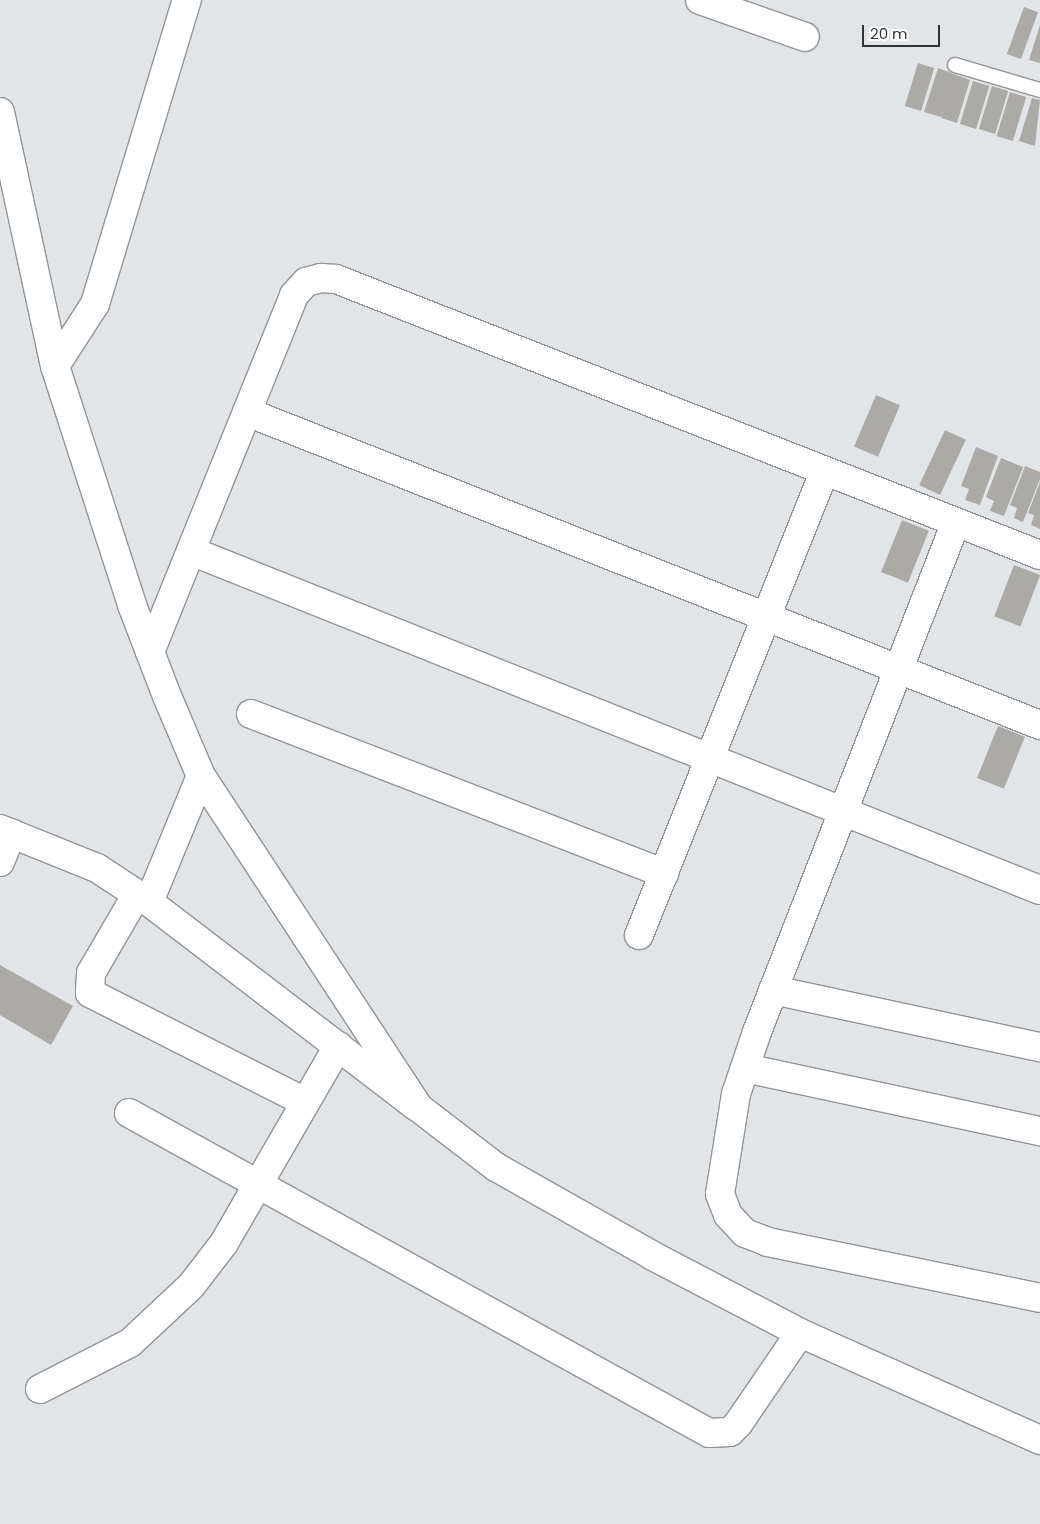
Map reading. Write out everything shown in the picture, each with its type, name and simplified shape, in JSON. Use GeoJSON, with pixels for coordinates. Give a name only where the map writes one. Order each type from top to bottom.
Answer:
{"type":"FeatureCollection","features":[{"type":"Feature","properties":{"kind":"street"},"geometry":{"type":"LineString","coordinates":[[55,366],[95,304],[187,0]]}},
{"type":"Feature","properties":{"kind":"street"},"geometry":{"type":"LineString","coordinates":[[700,0],[805,37]]}},
{"type":"Feature","properties":{"kind":"street"},"geometry":{"type":"LineString","coordinates":[[0,112],[55,366],[150,652],[201,776],[419,1108]]}},
{"type":"Feature","properties":{"kind":"street"},"geometry":{"type":"LineString","coordinates":[[150,652],[294,295],[306,282],[336,279],[1040,555]]}},
{"type":"Feature","properties":{"kind":"street"},"geometry":{"type":"LineString","coordinates":[[247,412],[1040,725]]}},
{"type":"Feature","properties":{"kind":"street"},"geometry":{"type":"LineString","coordinates":[[639,935],[825,470]]}},
{"type":"Feature","properties":{"kind":"street"},"geometry":{"type":"LineString","coordinates":[[956,522],[773,990],[745,1068],[720,1194],[728,1215],[745,1233],[1040,1298]]}},
{"type":"Feature","properties":{"kind":"street"},"geometry":{"type":"LineString","coordinates":[[191,551],[1040,890]]}},
{"type":"Feature","properties":{"kind":"street"},"geometry":{"type":"LineString","coordinates":[[251,714],[664,873]]}},
{"type":"Feature","properties":{"kind":"street"},"geometry":{"type":"LineString","coordinates":[[201,776],[143,898],[91,974],[90,993],[305,1102]]}},
{"type":"Feature","properties":{"kind":"street"},"geometry":{"type":"LineString","coordinates":[[0,862],[6,831],[97,868],[143,898],[496,1167],[800,1333],[1040,1440]]}},
{"type":"Feature","properties":{"kind":"street"},"geometry":{"type":"LineString","coordinates":[[773,990],[1040,1047]]}},
{"type":"Feature","properties":{"kind":"street"},"geometry":{"type":"LineString","coordinates":[[40,1389],[130,1343],[159,1318],[224,1243],[338,1046]]}},
{"type":"Feature","properties":{"kind":"street"},"geometry":{"type":"LineString","coordinates":[[745,1068],[1040,1131]]}},
{"type":"Feature","properties":{"kind":"street"},"geometry":{"type":"LineString","coordinates":[[129,1113],[709,1432],[730,1432],[738,1424],[800,1333]]}},
{"type":"Feature","properties":{"kind":"lane"},"geometry":{"type":"LineString","coordinates":[[955,65],[1040,90]]}},
{"type":"Feature","properties":{"kind":"building"},"geometry":{"type":"Polygon","coordinates":[[[1024,7],[1038,12],[1021,59],[1007,54],[1024,7]]]}},
{"type":"Feature","properties":{"kind":"building"},"geometry":{"type":"Polygon","coordinates":[[[1040,25],[1040,63],[1029,60],[1040,25]]]}},
{"type":"Feature","properties":{"kind":"building"},"geometry":{"type":"Polygon","coordinates":[[[918,63],[934,68],[921,111],[905,106],[918,63]]]}},
{"type":"Feature","properties":{"kind":"building"},"geometry":{"type":"Polygon","coordinates":[[[938,68],[970,80],[957,123],[941,118],[945,105],[941,117],[924,112],[938,68]]]}},
{"type":"Feature","properties":{"kind":"building"},"geometry":{"type":"Polygon","coordinates":[[[973,81],[989,86],[976,129],[960,124],[973,81]]]}},
{"type":"Feature","properties":{"kind":"building"},"geometry":{"type":"Polygon","coordinates":[[[992,86],[1008,91],[995,134],[979,129],[992,86]]]}},
{"type":"Feature","properties":{"kind":"building"},"geometry":{"type":"Polygon","coordinates":[[[1010,92],[1026,97],[1013,141],[997,136],[1010,92]]]}},
{"type":"Feature","properties":{"kind":"building"},"geometry":{"type":"Polygon","coordinates":[[[1032,98],[1040,100],[1035,146],[1019,141],[1032,98]]]}},
{"type":"Feature","properties":{"kind":"building"},"geometry":{"type":"Polygon","coordinates":[[[876,395],[900,405],[878,457],[854,447],[876,395]]]}},
{"type":"Feature","properties":{"kind":"building"},"geometry":{"type":"Polygon","coordinates":[[[945,430],[966,440],[940,495],[919,485],[945,430]]]}},
{"type":"Feature","properties":{"kind":"building"},"geometry":{"type":"Polygon","coordinates":[[[976,447],[998,456],[980,505],[965,500],[969,489],[961,486],[976,447]]]}},
{"type":"Feature","properties":{"kind":"building"},"geometry":{"type":"Polygon","coordinates":[[[1001,458],[1023,467],[1004,516],[990,511],[994,501],[986,497],[1001,458]]]}},
{"type":"Feature","properties":{"kind":"building"},"geometry":{"type":"Polygon","coordinates":[[[1025,466],[1040,472],[1040,479],[1023,522],[1014,518],[1017,508],[1010,505],[1025,466]]]}},
{"type":"Feature","properties":{"kind":"building"},"geometry":{"type":"Polygon","coordinates":[[[1040,482],[1040,529],[1031,525],[1034,515],[1028,513],[1040,482]]]}},
{"type":"Feature","properties":{"kind":"building"},"geometry":{"type":"Polygon","coordinates":[[[902,520],[929,531],[908,583],[881,572],[902,520]]]}},
{"type":"Feature","properties":{"kind":"building"},"geometry":{"type":"Polygon","coordinates":[[[1014,565],[1040,575],[1020,626],[994,616],[1014,565]]]}},
{"type":"Feature","properties":{"kind":"building"},"geometry":{"type":"Polygon","coordinates":[[[998,726],[1025,737],[1004,789],[977,778],[998,726]]]}},
{"type":"Feature","properties":{"kind":"building"},"geometry":{"type":"Polygon","coordinates":[[[0,965],[73,1006],[51,1045],[0,1015],[0,965]]]}}]}
